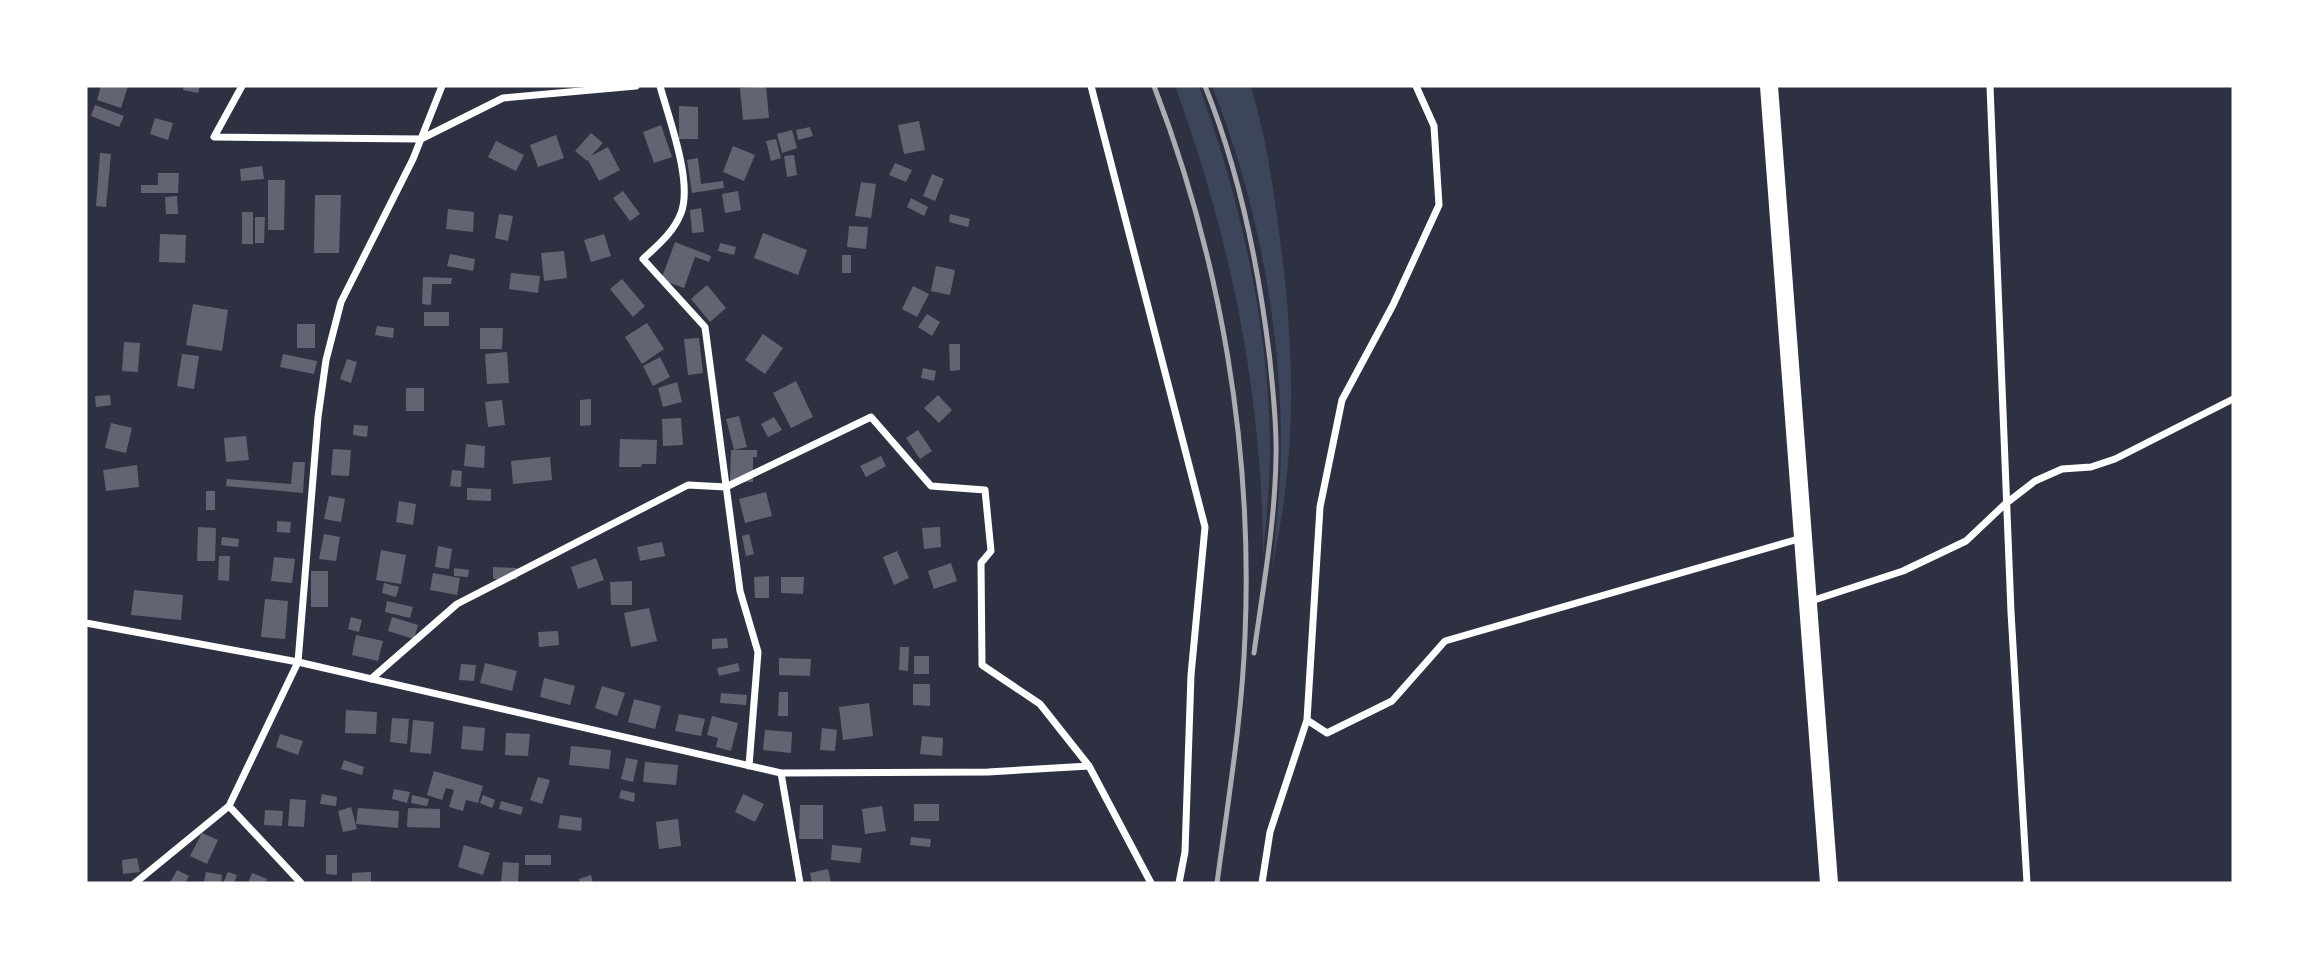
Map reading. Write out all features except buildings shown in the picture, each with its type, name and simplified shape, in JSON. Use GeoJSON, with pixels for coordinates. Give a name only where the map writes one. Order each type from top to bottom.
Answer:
{"type":"FeatureCollection","features":[{"type":"Feature","properties":{"kind":"main road"},"geometry":{"type":"LineString","coordinates":[[1769,86],[1829,883]]}},
{"type":"Feature","properties":{"kind":"street"},"geometry":{"type":"LineString","coordinates":[[242,86],[214,137],[421,139],[503,98],[636,86]]}},
{"type":"Feature","properties":{"kind":"street"},"geometry":{"type":"LineString","coordinates":[[135,883],[229,806],[298,662],[318,417],[326,360],[341,302],[413,159],[442,86]]}},
{"type":"Feature","properties":{"kind":"street"},"geometry":{"type":"LineString","coordinates":[[660,86],[684,177],[682,212],[670,232],[643,259],[705,327],[740,591],[758,652],[749,766]]}},
{"type":"Feature","properties":{"kind":"street"},"geometry":{"type":"LineString","coordinates":[[1091,86],[1205,527],[1191,675],[1185,852],[1179,883]]}},
{"type":"Feature","properties":{"kind":"street"},"geometry":{"type":"LineString","coordinates":[[1262,883],[1270,832],[1307,720],[1320,507],[1342,400],[1393,305],[1438,205],[1434,126],[1416,86]]}},
{"type":"Feature","properties":{"kind":"street"},"geometry":{"type":"LineString","coordinates":[[1990,86],[2007,503],[2027,883]]}},
{"type":"Feature","properties":{"kind":"street"},"geometry":{"type":"LineString","coordinates":[[1808,602],[1903,571],[1966,541],[2035,481],[2062,469],[2091,467],[2115,459],[2233,399]]}},
{"type":"Feature","properties":{"kind":"street"},"geometry":{"type":"LineString","coordinates":[[371,679],[457,604],[688,485],[726,487],[871,417],[931,486],[985,490],[991,551],[981,563],[982,665],[1040,704],[1089,766],[1151,883]]}},
{"type":"Feature","properties":{"kind":"street"},"geometry":{"type":"LineString","coordinates":[[1307,720],[1327,733],[1392,701],[1445,641],[1803,538]]}},
{"type":"Feature","properties":{"kind":"street"},"geometry":{"type":"LineString","coordinates":[[86,623],[298,662],[781,773],[988,772],[1089,766]]}},
{"type":"Feature","properties":{"kind":"street"},"geometry":{"type":"LineString","coordinates":[[781,773],[800,883]]}},
{"type":"Feature","properties":{"kind":"street"},"geometry":{"type":"LineString","coordinates":[[229,806],[301,883]]}},
{"type":"Feature","properties":{"kind":"shaded area"},"geometry":{"type":"Polygon","coordinates":[[[1175,86],[1199,86],[1228,175],[1251,268],[1269,411],[1270,470],[1263,559],[1257,438],[1240,319],[1212,202],[1175,86]]]}},
{"type":"Feature","properties":{"kind":"shaded area"},"geometry":{"type":"Polygon","coordinates":[[[1212,86],[1251,86],[1268,158],[1283,264],[1291,362],[1290,427],[1284,502],[1272,571],[1281,456],[1276,349],[1263,259],[1253,215],[1228,128],[1212,86]]]}},
{"type":"Feature","properties":{"kind":"railway"},"geometry":{"type":"LineString","coordinates":[[1154,86],[1198,219],[1214,287],[1228,356],[1244,496],[1245,636],[1241,698],[1217,883]]}},
{"type":"Feature","properties":{"kind":"railway"},"geometry":{"type":"LineString","coordinates":[[1205,86],[1238,187],[1260,291],[1270,361],[1276,445],[1275,482],[1254,653]]}}]}
